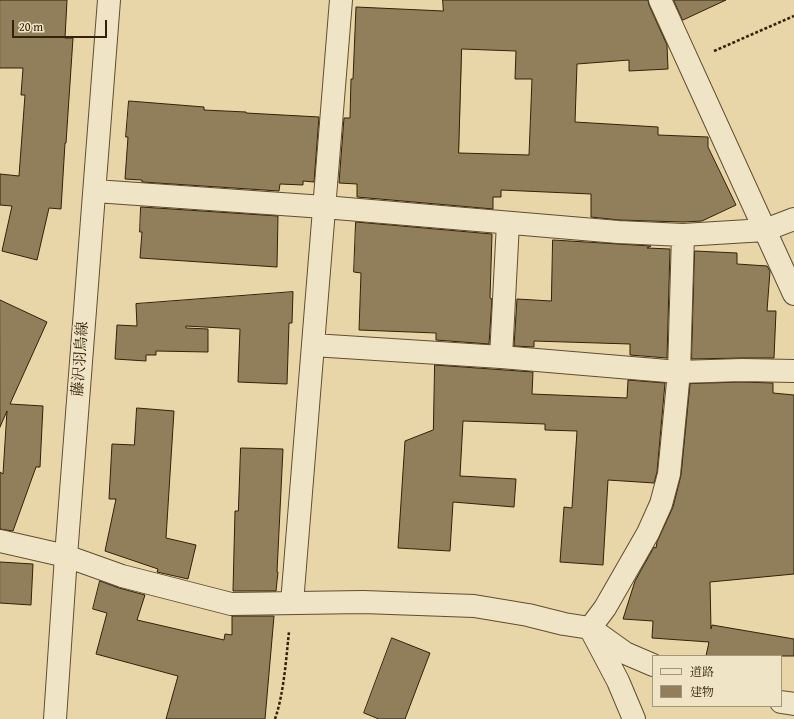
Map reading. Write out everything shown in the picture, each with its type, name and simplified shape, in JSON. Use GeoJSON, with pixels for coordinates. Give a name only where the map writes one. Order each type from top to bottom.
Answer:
{"type":"FeatureCollection","features":[{"type":"Feature","properties":{"kind":"street","name":"藤沢羽鳥線"},"geometry":{"type":"LineString","coordinates":[[55,719],[66,556],[109,0]]}},
{"type":"Feature","properties":{"kind":"street"},"geometry":{"type":"LineString","coordinates":[[292,603],[340,0]]}},
{"type":"Feature","properties":{"kind":"street"},"geometry":{"type":"LineString","coordinates":[[660,0],[794,294]]}},
{"type":"Feature","properties":{"kind":"street"},"geometry":{"type":"LineString","coordinates":[[94,191],[324,207],[618,232],[683,235],[765,230],[794,220]]}},
{"type":"Feature","properties":{"kind":"street"},"geometry":{"type":"LineString","coordinates":[[500,357],[508,223]]}},
{"type":"Feature","properties":{"kind":"street"},"geometry":{"type":"LineString","coordinates":[[590,628],[605,608],[648,533],[661,504],[669,474],[678,372],[683,235]]}},
{"type":"Feature","properties":{"kind":"street"},"geometry":{"type":"LineString","coordinates":[[313,345],[500,357],[678,372],[742,370],[794,371]]}},
{"type":"Feature","properties":{"kind":"street"},"geometry":{"type":"LineString","coordinates":[[0,542],[66,556],[122,576],[231,604],[363,602],[474,606],[528,615],[564,624],[590,628],[625,653],[652,665]]}},
{"type":"Feature","properties":{"kind":"street"},"geometry":{"type":"LineString","coordinates":[[590,628],[618,682],[634,719]]}},
{"type":"Feature","properties":{"kind":"street"},"geometry":{"type":"LineString","coordinates":[[782,702],[794,704]]}},
{"type":"Feature","properties":{"kind":"path"},"geometry":{"type":"LineString","coordinates":[[688,62],[794,16]]}},
{"type":"Feature","properties":{"kind":"path"},"geometry":{"type":"LineString","coordinates":[[275,719],[279,709],[292,603]]}},
{"type":"Feature","properties":{"kind":"building"},"geometry":{"type":"Polygon","coordinates":[[[0,0],[67,0],[65,38],[73,38],[61,209],[49,208],[37,260],[2,251],[12,206],[0,205],[0,174],[19,176],[25,95],[21,95],[23,68],[0,68],[0,0]]]}},
{"type":"Feature","properties":{"kind":"building"},"geometry":{"type":"Polygon","coordinates":[[[443,0],[648,0],[667,45],[668,69],[629,71],[629,60],[577,64],[575,122],[658,127],[658,135],[708,137],[708,147],[736,205],[702,221],[683,222],[619,220],[591,217],[591,194],[501,190],[501,197],[493,197],[493,209],[357,197],[357,184],[339,183],[344,118],[350,118],[356,7],[443,11],[443,0]],[[462,49],[459,153],[529,155],[532,79],[515,79],[516,51],[462,49]]]}},
{"type":"Feature","properties":{"kind":"building"},"geometry":{"type":"Polygon","coordinates":[[[674,0],[726,0],[683,20],[674,0]]]}},
{"type":"Feature","properties":{"kind":"building"},"geometry":{"type":"Polygon","coordinates":[[[129,101],[204,107],[204,110],[319,117],[314,182],[303,181],[303,185],[280,184],[279,191],[142,182],[142,180],[125,179],[129,101]]]}},
{"type":"Feature","properties":{"kind":"building"},"geometry":{"type":"Polygon","coordinates":[[[141,207],[278,216],[277,267],[140,258],[142,232],[140,232],[141,207]]]}},
{"type":"Feature","properties":{"kind":"building"},"geometry":{"type":"Polygon","coordinates":[[[356,222],[492,234],[490,298],[492,299],[489,344],[436,340],[436,333],[359,330],[361,273],[354,272],[356,222]]]}},
{"type":"Feature","properties":{"kind":"building"},"geometry":{"type":"Polygon","coordinates":[[[553,240],[651,246],[647,248],[670,249],[667,358],[630,355],[630,344],[534,341],[534,347],[514,346],[517,299],[551,301],[553,240]]]}},
{"type":"Feature","properties":{"kind":"building"},"geometry":{"type":"Polygon","coordinates":[[[695,251],[737,253],[737,264],[767,266],[770,271],[767,311],[776,311],[774,358],[692,359],[695,251]]]}},
{"type":"Feature","properties":{"kind":"building"},"geometry":{"type":"Polygon","coordinates":[[[293,292],[292,323],[289,323],[287,384],[238,382],[240,329],[186,326],[186,328],[208,329],[208,352],[156,351],[156,355],[146,355],[146,361],[115,359],[117,325],[137,326],[136,304],[293,292]]]}},
{"type":"Feature","properties":{"kind":"building"},"geometry":{"type":"Polygon","coordinates":[[[0,300],[47,322],[10,404],[43,406],[40,467],[36,467],[13,531],[0,529],[0,472],[3,474],[7,411],[0,427],[0,300]]]}},
{"type":"Feature","properties":{"kind":"building"},"geometry":{"type":"Polygon","coordinates":[[[435,365],[533,372],[532,394],[627,398],[628,380],[665,383],[657,472],[654,483],[608,480],[603,565],[560,562],[564,507],[572,508],[577,431],[545,430],[545,424],[463,421],[460,476],[516,479],[514,507],[453,502],[450,551],[398,548],[405,441],[433,430],[435,365]]]}},
{"type":"Feature","properties":{"kind":"building"},"geometry":{"type":"Polygon","coordinates":[[[742,382],[773,383],[773,393],[794,395],[794,574],[710,582],[711,629],[712,625],[794,639],[794,656],[706,655],[709,642],[652,638],[653,621],[623,619],[635,581],[654,547],[656,548],[657,542],[673,507],[681,475],[690,384],[742,382]]]}},
{"type":"Feature","properties":{"kind":"building"},"geometry":{"type":"Polygon","coordinates":[[[137,408],[174,411],[166,538],[196,545],[188,579],[157,572],[158,569],[105,551],[116,499],[109,499],[112,444],[134,445],[137,408]]]}},
{"type":"Feature","properties":{"kind":"building"},"geometry":{"type":"Polygon","coordinates":[[[241,448],[283,449],[276,591],[233,591],[235,511],[238,511],[241,448]]]}},
{"type":"Feature","properties":{"kind":"building"},"geometry":{"type":"Polygon","coordinates":[[[0,562],[33,564],[31,605],[0,603],[0,562]]]}},
{"type":"Feature","properties":{"kind":"building"},"geometry":{"type":"Polygon","coordinates":[[[100,581],[145,595],[137,620],[224,640],[225,634],[232,635],[232,616],[274,616],[265,719],[166,719],[178,676],[96,654],[107,613],[93,609],[100,581]]]}},
{"type":"Feature","properties":{"kind":"building"},"geometry":{"type":"Polygon","coordinates":[[[392,638],[430,653],[405,719],[379,719],[364,713],[392,638]]]}}]}
